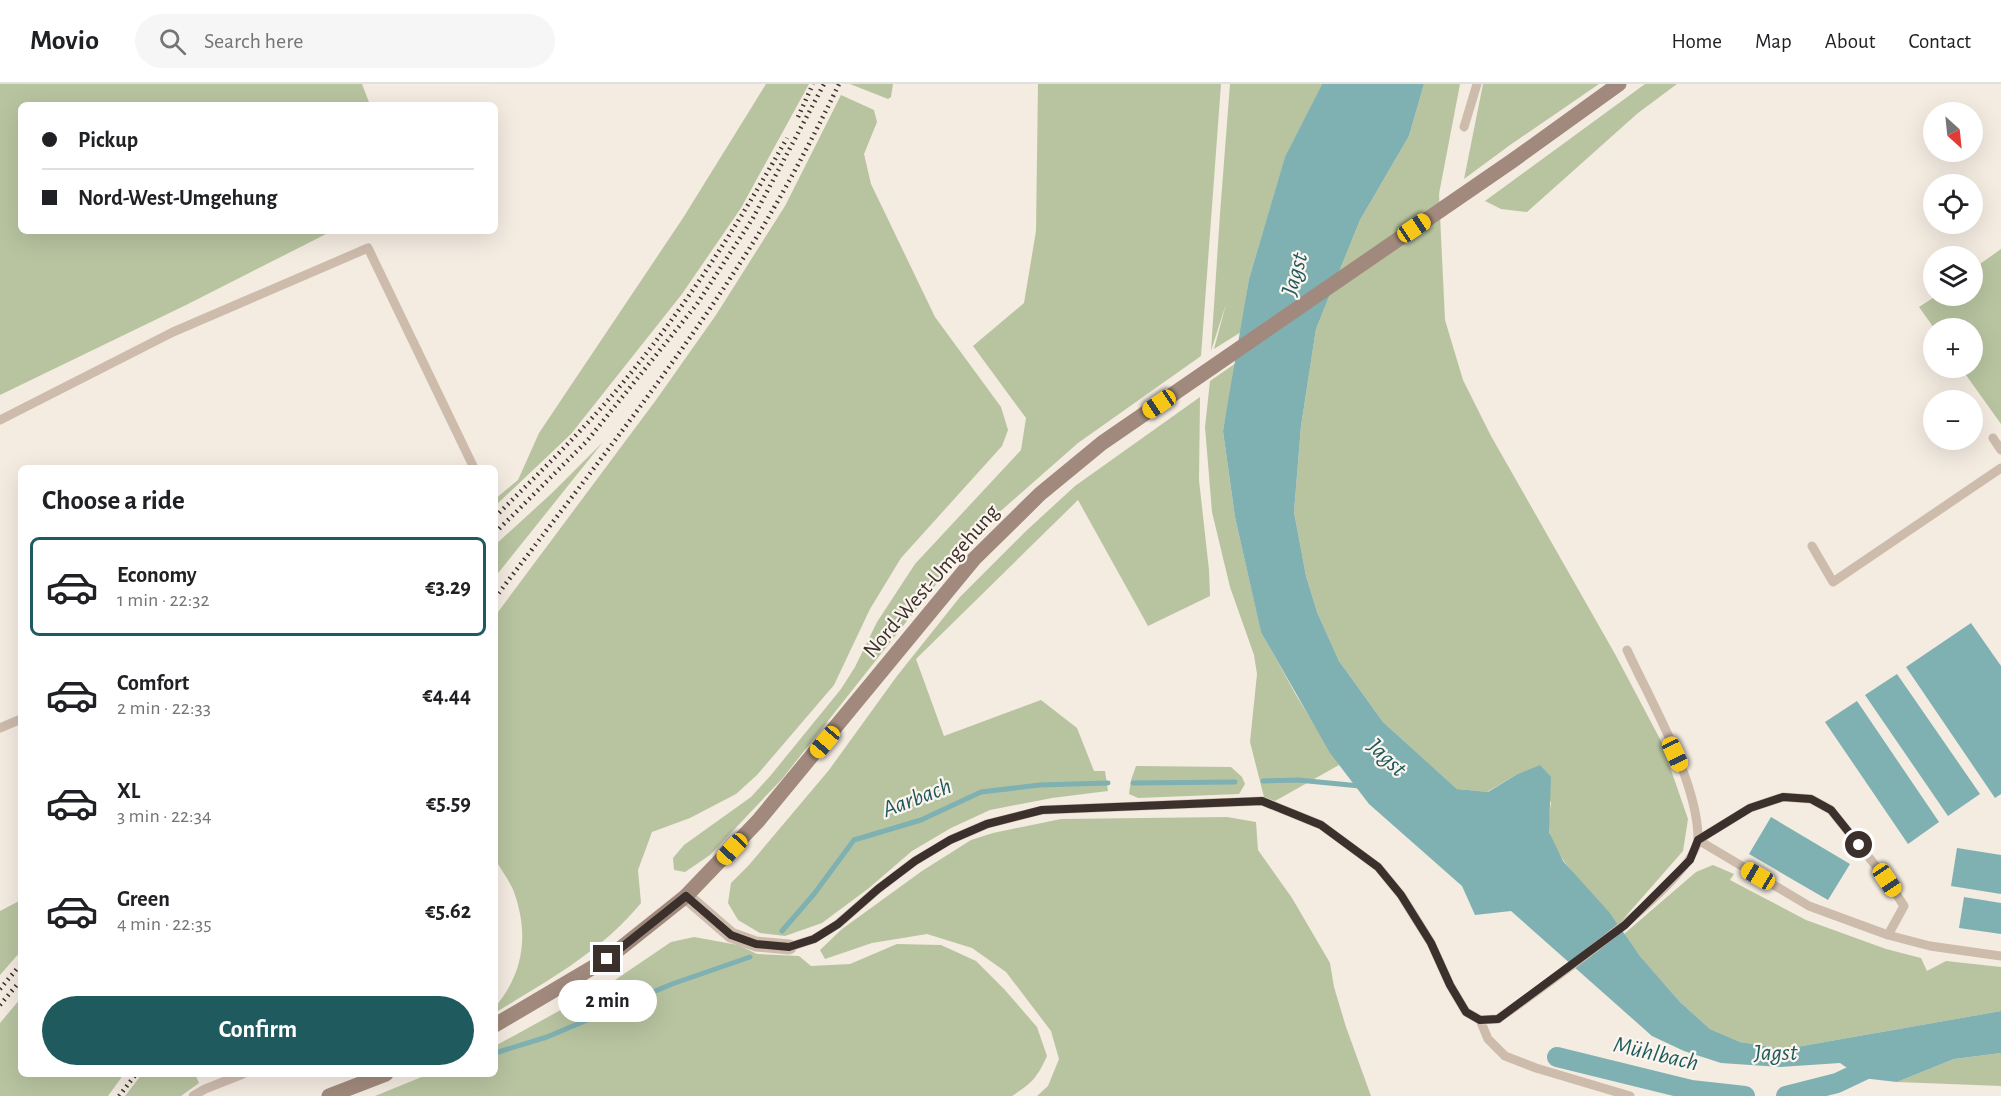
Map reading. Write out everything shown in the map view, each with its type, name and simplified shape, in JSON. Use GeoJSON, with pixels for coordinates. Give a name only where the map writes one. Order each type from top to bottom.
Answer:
{"type":"FeatureCollection","features":[{"type":"Feature","properties":{"kind":"main road","name":"Nord-West-Umgehung"},"geometry":{"type":"LineString","coordinates":[[498,1023],[607,959],[686,896],[765,812],[974,559],[1040,494],[1102,443],[1512,161],[1619,84]]}},
{"type":"Feature","properties":{"kind":"main road"},"geometry":{"type":"LineString","coordinates":[[329,1096],[378,1077]]}},
{"type":"Feature","properties":{"kind":"street"},"geometry":{"type":"LineString","coordinates":[[686,896],[731,935],[756,944],[789,947]]}},
{"type":"Feature","properties":{"kind":"lane"},"geometry":{"type":"LineString","coordinates":[[1464,127],[1477,84]]}},
{"type":"Feature","properties":{"kind":"lane"},"geometry":{"type":"LineString","coordinates":[[0,420],[173,332],[368,249],[473,465]]}},
{"type":"Feature","properties":{"kind":"lane"},"geometry":{"type":"LineString","coordinates":[[1993,438],[2001,450]]}},
{"type":"Feature","properties":{"kind":"lane"},"geometry":{"type":"LineString","coordinates":[[1812,546],[1833,582],[2001,468]]}},
{"type":"Feature","properties":{"kind":"lane"},"geometry":{"type":"LineString","coordinates":[[789,947],[814,939],[838,924],[915,861],[950,840],[987,824],[1042,810],[1262,801],[1321,825],[1378,867],[1401,895],[1431,943],[1450,985],[1466,1012],[1480,1020],[1498,1019],[1625,925],[1690,860],[1698,840],[1685,774],[1627,650]]}},
{"type":"Feature","properties":{"kind":"lane"},"geometry":{"type":"LineString","coordinates":[[0,728],[18,720]]}},
{"type":"Feature","properties":{"kind":"lane"},"geometry":{"type":"LineString","coordinates":[[1698,840],[1750,808],[1783,797],[1811,799],[1831,810],[1887,880],[1904,906],[1888,935]]}},
{"type":"Feature","properties":{"kind":"lane"},"geometry":{"type":"LineString","coordinates":[[1698,840],[1809,906],[1888,935],[1930,946],[2001,956]]}},
{"type":"Feature","properties":{"kind":"lane"},"geometry":{"type":"LineString","coordinates":[[1480,1020],[1488,1040],[1505,1056],[1536,1068],[1630,1096]]}},
{"type":"Feature","properties":{"kind":"lane"},"geometry":{"type":"LineString","coordinates":[[193,1096],[235,1077]]}},
{"type":"Feature","properties":{"kind":"green space"},"geometry":{"type":"Polygon","coordinates":[[[0,84],[362,84],[369,102],[18,102],[18,234],[326,234],[0,395],[0,84]]]}},
{"type":"Feature","properties":{"kind":"green space"},"geometry":{"type":"Polygon","coordinates":[[[766,84],[809,84],[741,208],[682,294],[571,434],[498,503],[498,497],[518,480],[539,433],[683,218],[766,84]]]}},
{"type":"Feature","properties":{"kind":"green space"},"geometry":{"type":"Polygon","coordinates":[[[850,84],[893,84],[891,97],[888,99],[850,84]]]}},
{"type":"Feature","properties":{"kind":"green space"},"geometry":{"type":"Polygon","coordinates":[[[1038,84],[1221,84],[1201,356],[1078,443],[979,530],[782,779],[710,855],[685,872],[674,870],[673,858],[684,845],[751,797],[771,775],[841,689],[855,667],[877,622],[915,564],[1021,450],[1026,418],[973,346],[1024,303],[1036,231],[1038,84]]]}},
{"type":"Feature","properties":{"kind":"green space"},"geometry":{"type":"Polygon","coordinates":[[[1230,84],[1322,84],[1285,158],[1249,279],[1241,332],[1214,349],[1226,304],[1211,351],[1220,214],[1230,84]]]}},
{"type":"Feature","properties":{"kind":"green space"},"geometry":{"type":"Polygon","coordinates":[[[1424,84],[1460,84],[1439,194],[1445,320],[1463,380],[1491,436],[1615,654],[1661,741],[1688,819],[1683,851],[1618,925],[1568,866],[1552,841],[1549,830],[1551,802],[1516,775],[1487,792],[1457,789],[1383,722],[1339,661],[1317,612],[1306,576],[1294,512],[1301,426],[1316,329],[1360,220],[1409,136],[1424,84]]]}},
{"type":"Feature","properties":{"kind":"green space"},"geometry":{"type":"Polygon","coordinates":[[[1483,84],[1599,84],[1464,179],[1483,84]]]}},
{"type":"Feature","properties":{"kind":"green space"},"geometry":{"type":"Polygon","coordinates":[[[1645,84],[1677,84],[1638,113],[1527,212],[1501,209],[1485,201],[1645,84]]]}},
{"type":"Feature","properties":{"kind":"green space"},"geometry":{"type":"Polygon","coordinates":[[[841,95],[874,110],[877,122],[864,154],[871,184],[935,317],[1001,407],[1008,430],[1002,446],[901,558],[870,609],[834,685],[757,775],[736,794],[690,818],[652,832],[638,870],[641,903],[609,936],[573,964],[498,1011],[498,1003],[518,967],[522,938],[519,908],[514,892],[498,864],[498,612],[656,400],[716,315],[785,206],[841,95]]]}},
{"type":"Feature","properties":{"kind":"green space"},"geometry":{"type":"Polygon","coordinates":[[[2001,249],[2001,424],[1983,399],[1983,390],[1977,390],[1968,378],[1983,378],[1983,318],[1927,318],[1919,307],[1923,304],[1983,306],[1983,262],[2001,249]]]}},
{"type":"Feature","properties":{"kind":"green space"},"geometry":{"type":"Polygon","coordinates":[[[1236,363],[1223,431],[1235,517],[1261,631],[1296,695],[1339,765],[1275,801],[1264,797],[1250,742],[1257,674],[1254,655],[1230,587],[1212,512],[1205,427],[1210,381],[1236,363]]]}},
{"type":"Feature","properties":{"kind":"green space"},"geometry":{"type":"Polygon","coordinates":[[[1200,397],[1199,480],[1210,596],[1148,626],[1078,500],[916,659],[944,736],[1041,700],[1077,728],[1094,771],[1105,771],[1108,791],[1052,798],[990,810],[951,828],[912,851],[869,888],[822,923],[785,936],[760,933],[738,920],[728,903],[731,883],[749,865],[829,770],[897,676],[960,597],[1075,486],[1200,397]]]}},
{"type":"Feature","properties":{"kind":"green space"},"geometry":{"type":"Polygon","coordinates":[[[603,442],[498,573],[498,542],[603,442]]]}},
{"type":"Feature","properties":{"kind":"green space"},"geometry":{"type":"Polygon","coordinates":[[[1136,766],[1231,767],[1242,777],[1245,784],[1239,794],[1138,798],[1129,794],[1136,766]]]}},
{"type":"Feature","properties":{"kind":"green space"},"geometry":{"type":"Polygon","coordinates":[[[1227,817],[1256,822],[1258,850],[1292,898],[1330,963],[1334,987],[1346,1027],[1371,1096],[1037,1096],[1048,1086],[1059,1059],[1051,1031],[1006,972],[972,948],[927,934],[872,943],[825,959],[820,950],[842,929],[922,871],[971,840],[993,833],[1061,819],[1227,817]]]}},
{"type":"Feature","properties":{"kind":"green space"},"geometry":{"type":"Polygon","coordinates":[[[1713,865],[1734,874],[1730,880],[1806,920],[1886,949],[1921,958],[1927,971],[1946,961],[2001,967],[2001,1011],[1785,1049],[1740,1042],[1710,1029],[1680,1002],[1624,934],[1696,872],[1713,865]]]}},
{"type":"Feature","properties":{"kind":"green space"},"geometry":{"type":"Polygon","coordinates":[[[18,902],[18,954],[0,975],[0,911],[18,902]]]}},
{"type":"Feature","properties":{"kind":"green space"},"geometry":{"type":"Polygon","coordinates":[[[694,937],[738,945],[757,954],[799,956],[811,966],[850,964],[897,944],[941,945],[976,961],[1004,989],[1037,1027],[1047,1056],[1033,1079],[1012,1096],[375,1096],[422,1077],[498,1077],[498,1044],[612,982],[671,942],[694,937]]]}},
{"type":"Feature","properties":{"kind":"green space"},"geometry":{"type":"Polygon","coordinates":[[[18,1002],[18,1077],[122,1077],[108,1096],[0,1096],[0,1023],[18,1002]]]}},
{"type":"Feature","properties":{"kind":"green space"},"geometry":{"type":"Polygon","coordinates":[[[2001,1053],[2001,1086],[1897,1082],[1954,1059],[2001,1053]]]}},
{"type":"Feature","properties":{"kind":"green space"},"geometry":{"type":"Polygon","coordinates":[[[140,1077],[196,1077],[199,1083],[181,1096],[125,1096],[140,1077]]]}},
{"type":"Feature","properties":{"kind":"water","name":"Jagst"},"geometry":{"type":"Polygon","coordinates":[[[1322,84],[1424,84],[1409,136],[1360,220],[1316,329],[1301,426],[1294,512],[1306,576],[1317,612],[1339,661],[1383,722],[1457,789],[1488,792],[1516,775],[1540,765],[1551,777],[1549,832],[1563,861],[1609,912],[1640,956],[1680,1002],[1710,1029],[1740,1042],[1785,1049],[2001,1011],[2001,1053],[1954,1059],[1897,1082],[1862,1078],[1840,1063],[1780,1067],[1721,1063],[1684,1051],[1652,1036],[1511,911],[1475,915],[1462,886],[1369,804],[1330,753],[1261,632],[1235,517],[1223,431],[1249,279],[1285,157],[1322,84]]]}},
{"type":"Feature","properties":{"kind":"water"},"geometry":{"type":"Polygon","coordinates":[[[1971,623],[2001,666],[2001,794],[1995,798],[1906,667],[1971,623]]]}},
{"type":"Feature","properties":{"kind":"water"},"geometry":{"type":"Polygon","coordinates":[[[1897,674],[1980,794],[1948,816],[1865,695],[1897,674]]]}},
{"type":"Feature","properties":{"kind":"water"},"geometry":{"type":"Polygon","coordinates":[[[1857,701],[1939,822],[1908,844],[1825,722],[1857,701]]]}},
{"type":"Feature","properties":{"kind":"water"},"geometry":{"type":"Polygon","coordinates":[[[1771,817],[1850,864],[1828,900],[1749,854],[1771,817]]]}},
{"type":"Feature","properties":{"kind":"water"},"geometry":{"type":"Polygon","coordinates":[[[1957,848],[2001,855],[2001,894],[1951,886],[1957,848]]]}},
{"type":"Feature","properties":{"kind":"water"},"geometry":{"type":"Polygon","coordinates":[[[1964,897],[2001,903],[2001,934],[1959,928],[1964,897]]]}},
{"type":"Feature","properties":{"kind":"waterway","name":"Aarbach"},"geometry":{"type":"LineString","coordinates":[[1263,781],[1298,780],[1360,786]]}},
{"type":"Feature","properties":{"kind":"waterway","name":"Aarbach"},"geometry":{"type":"LineString","coordinates":[[1133,783],[1235,782]]}},
{"type":"Feature","properties":{"kind":"waterway","name":"Aarbach"},"geometry":{"type":"LineString","coordinates":[[782,931],[814,894],[854,840],[921,820],[981,792],[1040,785],[1108,783]]}},
{"type":"Feature","properties":{"kind":"waterway","name":"Aarbach"},"geometry":{"type":"LineString","coordinates":[[498,1052],[547,1037],[672,984],[750,957]]}},
{"type":"Feature","properties":{"kind":"waterway","name":"Mühlbach"},"geometry":{"type":"LineString","coordinates":[[1557,1057],[1691,1090],[1745,1096]]}},
{"type":"Feature","properties":{"kind":"waterway","name":"Mühlbach"},"geometry":{"type":"LineString","coordinates":[[1786,1096],[1837,1083],[1879,1063]]}},
{"type":"Feature","properties":{"kind":"railway"},"geometry":{"type":"LineString","coordinates":[[798,117],[813,84]]}},
{"type":"Feature","properties":{"kind":"railway"},"geometry":{"type":"LineString","coordinates":[[498,530],[587,441],[697,304],[753,218],[824,84]]}},
{"type":"Feature","properties":{"kind":"railway"},"geometry":{"type":"LineString","coordinates":[[498,594],[634,415],[733,274],[784,190],[839,84]]}},
{"type":"Feature","properties":{"kind":"railway"},"geometry":{"type":"LineString","coordinates":[[498,514],[598,411],[652,346],[714,259],[787,138]]}},
{"type":"Feature","properties":{"kind":"railway"},"geometry":{"type":"LineString","coordinates":[[0,989],[18,968]]}},
{"type":"Feature","properties":{"kind":"railway"},"geometry":{"type":"LineString","coordinates":[[0,1005],[18,984]]}},
{"type":"Feature","properties":{"kind":"railway"},"geometry":{"type":"LineString","coordinates":[[119,1096],[134,1077]]}},
{"type":"Feature","properties":{"kind":"route"},"geometry":{"type":"LineString","coordinates":[[607,959],[686,896],[731,935],[756,944],[789,947],[814,939],[838,924],[915,861],[950,840],[987,824],[1042,810],[1262,801],[1321,825],[1378,867],[1401,895],[1431,943],[1450,985],[1466,1012],[1480,1020],[1498,1019],[1625,925],[1690,860],[1698,840],[1750,808],[1783,797],[1811,799],[1831,810],[1859,845]]}}]}
